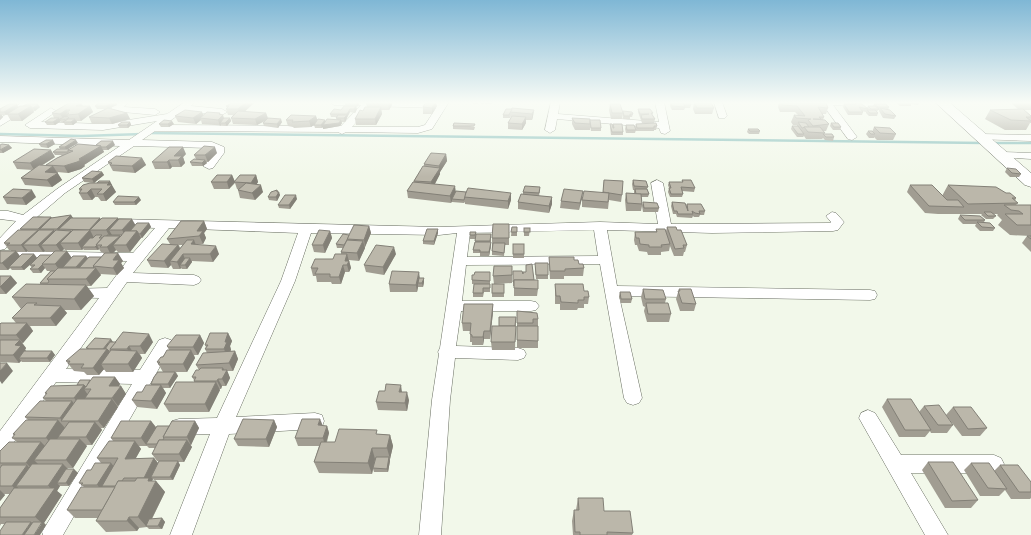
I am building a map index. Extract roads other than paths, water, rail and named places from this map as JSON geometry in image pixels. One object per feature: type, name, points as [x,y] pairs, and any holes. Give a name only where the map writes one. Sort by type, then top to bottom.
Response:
[{"type":"street","points":[[0,246],[25,220],[61,191],[153,127]]},
{"type":"street","points":[[342,131],[346,127]]},
{"type":"street","points":[[147,131],[422,130],[429,127]]},
{"type":"street","points":[[654,127],[664,127]]},
{"type":"street","points":[[844,127],[852,137]]},
{"type":"street","points":[[970,127],[1003,155],[1031,182]]},
{"type":"street","points":[[985,140],[1031,138]]},
{"type":"street","points":[[53,150],[66,141]]},
{"type":"street","points":[[3,142],[66,141],[128,144],[203,144],[220,148],[219,153],[209,166]]},
{"type":"street","points":[[1003,155],[1031,156]]},
{"type":"street","points":[[657,183],[665,228]]},
{"type":"street","points":[[0,215],[8,215],[25,220],[64,221]]},
{"type":"street","points":[[103,222],[306,229],[439,231],[461,229],[600,226],[665,228],[834,227],[838,222],[832,216]]},
{"type":"street","points":[[0,446],[123,276],[166,224]]},
{"type":"street","points":[[600,226],[611,292],[633,398]]},
{"type":"street","points":[[181,535],[223,426],[288,281],[306,229]]},
{"type":"street","points":[[430,535],[446,352],[464,238],[464,231],[461,229]]},
{"type":"street","points":[[0,255],[137,258]]},
{"type":"street","points":[[460,261],[606,260]]},
{"type":"street","points":[[123,276],[194,280]]},
{"type":"street","points":[[611,292],[870,295]]},
{"type":"street","points":[[61,293],[112,293]]},
{"type":"street","points":[[454,306],[531,306]]},
{"type":"street","points":[[52,532],[165,344]]},
{"type":"street","points":[[446,352],[518,354]]},
{"type":"street","points":[[50,375],[144,377]]},
{"type":"street","points":[[868,418],[937,535]]},
{"type":"street","points":[[161,427],[223,426],[315,421]]},
{"type":"street","points":[[115,427],[138,427]]},
{"type":"street","points":[[895,464],[994,464]]},
{"type":"waterway","points":[[148,133],[984,143]]},
{"type":"waterway","points":[[0,134],[82,136],[142,134]]},
{"type":"waterway","points":[[992,143],[1031,143]]}]
